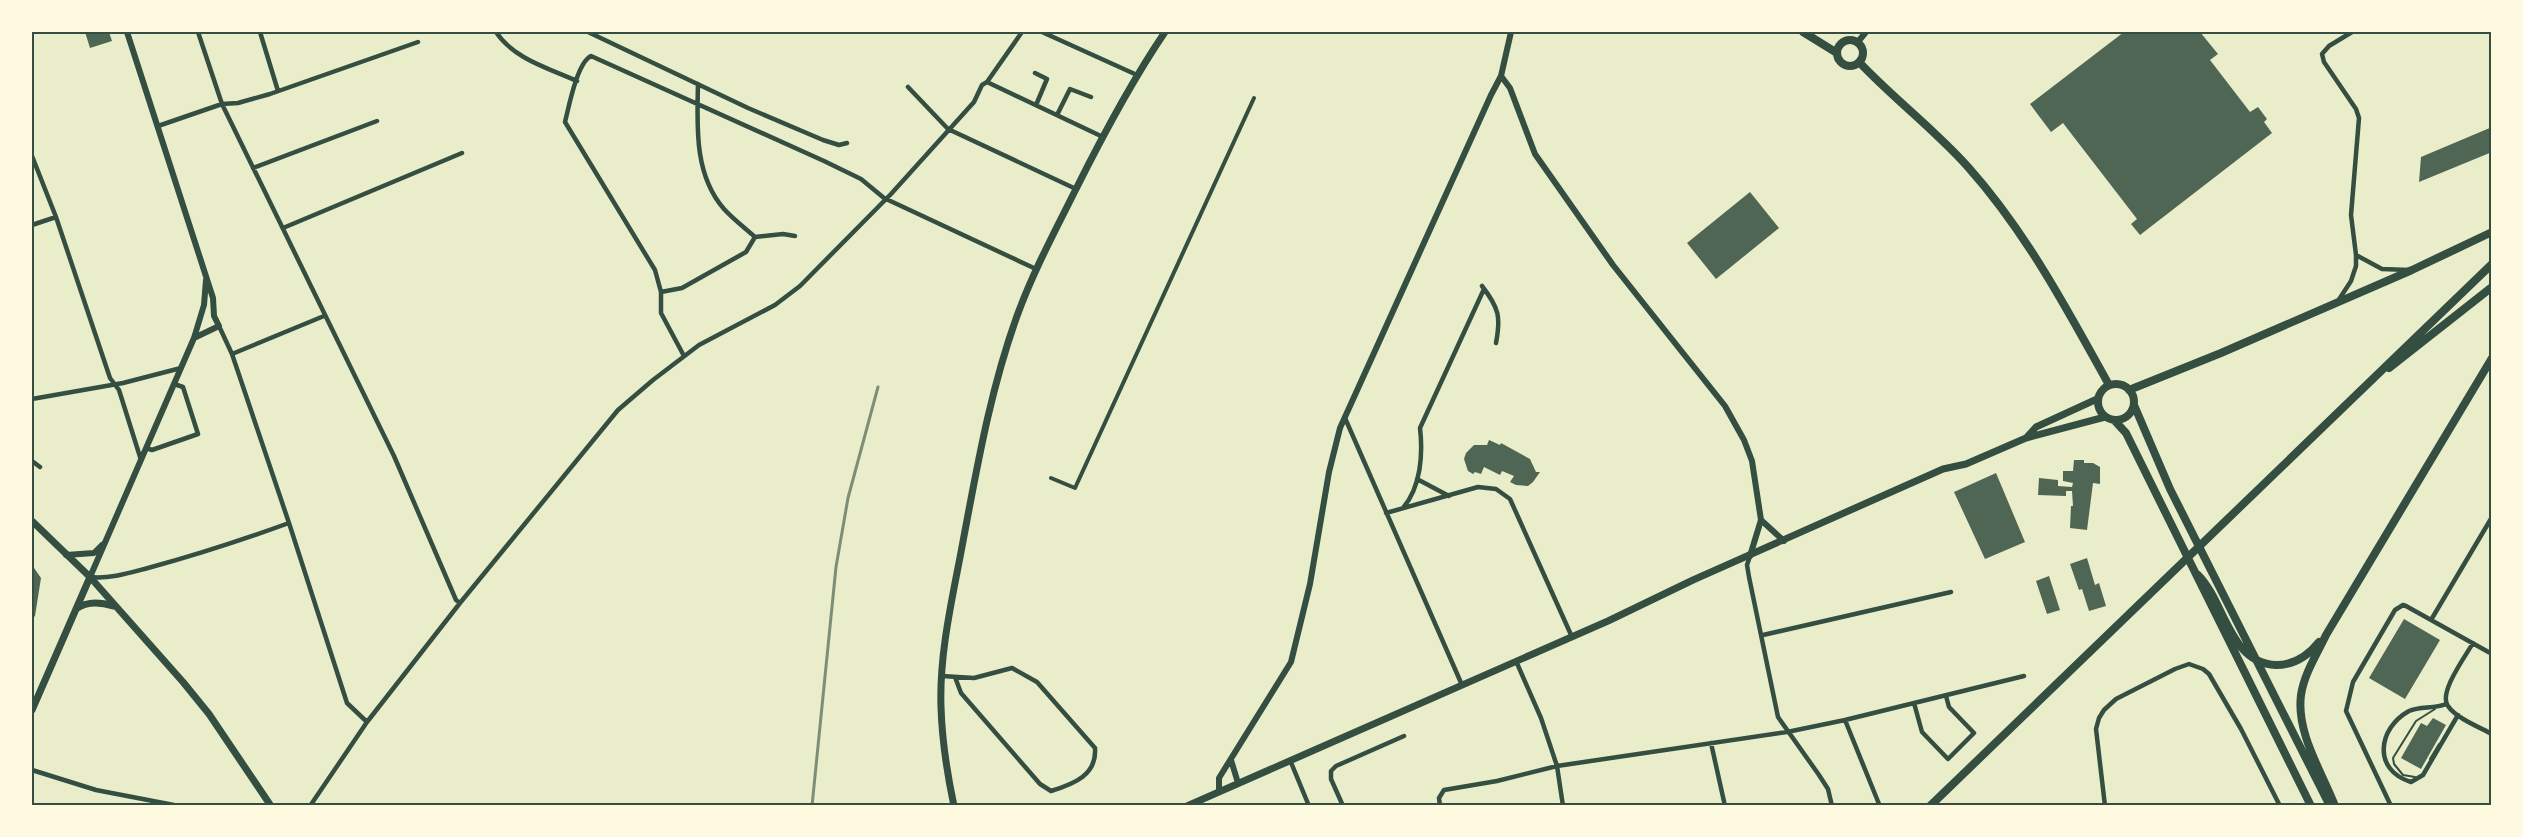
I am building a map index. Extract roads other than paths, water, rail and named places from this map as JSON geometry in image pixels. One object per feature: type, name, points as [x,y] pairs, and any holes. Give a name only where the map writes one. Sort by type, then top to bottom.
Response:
[{"type":"main road","points":[[954,806],[945,760],[941,706],[942,676],[953,593],[990,410],[1017,318],[1036,269],[1102,137],[1137,75],[1165,32]]},
{"type":"main road","points":[[1803,32],[1837,53],[1840,61],[1847,66],[1859,62]]},
{"type":"main road","points":[[1837,53],[1844,42],[1857,43],[1862,50],[1859,62]]},
{"type":"main road","points":[[1859,62],[1893,97],[1945,142],[1999,205],[2048,275],[2109,385]]},
{"type":"main road","points":[[2129,390],[2221,353],[2412,270],[2492,232]]},
{"type":"main road","points":[[1930,806],[2492,264]]},
{"type":"main road","points":[[2359,391],[2492,287]]},
{"type":"main road","points":[[2335,806],[2308,741],[2300,708],[2305,681],[2325,635],[2492,358]]},
{"type":"main road","points":[[2311,806],[2126,433],[2115,421],[2105,417],[2098,409],[2097,399],[2101,390],[2109,385],[2120,384],[2129,390],[2170,489],[2330,806]]},
{"type":"main road","points":[[2026,438],[2036,428],[2097,399]]},
{"type":"main road","points":[[2115,421],[2130,414],[2134,405]]},
{"type":"main road","points":[[1187,806],[1572,637],[1943,469],[1966,464],[2026,438],[2105,417]]},
{"type":"main road","points":[[32,521],[90,577],[209,714],[271,806]]},
{"type":"main road","points":[[2192,570],[2208,585],[2243,651],[2257,660],[2284,665],[2297,661],[2307,655],[2325,635]]},
{"type":"main road","points":[[32,710],[90,577]]},
{"type":"main road","points":[[76,609],[84,604],[93,603],[116,606]]},
{"type":"street","points":[[127,32],[207,275],[213,298],[214,316],[232,354],[347,703],[367,722]]},
{"type":"street","points":[[198,32],[222,104],[394,456],[441,568],[456,600],[460,603]]},
{"type":"street","points":[[260,32],[278,91]]},
{"type":"street","points":[[496,32],[504,43],[521,56],[577,81]]},
{"type":"street","points":[[588,32],[823,140],[839,145],[847,143]]},
{"type":"street","points":[[309,806],[367,722],[460,603],[618,410],[672,364],[699,345],[775,305],[800,286],[884,198],[891,194],[974,102],[982,85],[987,82],[1022,32]]},
{"type":"street","points":[[1042,32],[1137,75]]},
{"type":"street","points":[[1219,792],[1220,778],[1291,662],[1310,584],[1333,450],[1344,417],[1491,94],[1502,76],[1511,32]]},
{"type":"street","points":[[1857,43],[1866,32]]},
{"type":"street","points":[[2337,302],[2351,281],[2356,255],[2351,215],[2360,118],[2324,62],[2322,54],[2329,46],[2352,32]]},
{"type":"street","points":[[158,126],[222,104],[237,103],[278,91],[418,42]]},
{"type":"street","points":[[684,356],[662,313],[661,292],[655,270],[565,122],[577,81],[586,59],[591,56],[861,179],[884,198],[1036,269]]},
{"type":"street","points":[[1035,73],[1047,79],[1036,105]]},
{"type":"street","points":[[1502,76],[1510,88],[1535,154],[1613,265],[1725,406],[1752,461],[1761,520],[1747,565],[1778,717],[1820,775],[1828,789],[1832,806]]},
{"type":"street","points":[[987,82],[1102,137]]},
{"type":"street","points":[[698,84],[699,148],[703,173],[722,208],[755,237],[783,234],[795,236]]},
{"type":"street","points":[[908,87],[948,129],[1076,189]]},
{"type":"street","points":[[1057,115],[1070,89],[1091,97]]},
{"type":"street","points":[[1051,478],[1075,488],[1254,98]]},
{"type":"street","points":[[253,168],[376,121]]},
{"type":"street","points":[[284,228],[462,153]]},
{"type":"street","points":[[32,156],[56,217],[110,378],[116,384],[141,460]]},
{"type":"street","points":[[32,225],[56,217]]},
{"type":"street","points":[[661,292],[682,288],[746,252],[755,237]]},
{"type":"street","points":[[2356,255],[2382,269],[2412,270]]},
{"type":"street","points":[[207,275],[204,305],[194,338],[90,577],[105,579],[178,560],[220,548],[289,523]]},
{"type":"street","points":[[1402,509],[1407,504],[1417,479],[1422,452],[1420,428],[1483,288],[1496,306],[1500,320],[1496,343]]},
{"type":"street","points":[[232,354],[324,316]]},
{"type":"street","points":[[194,338],[219,326]]},
{"type":"street","points":[[32,399],[116,384],[181,368]]},
{"type":"street","points":[[146,448],[152,450],[198,434],[183,387],[174,384]]},
{"type":"street","points":[[1344,417],[1462,685]]},
{"type":"street","points":[[32,462],[40,467]]},
{"type":"street","points":[[1417,479],[1449,496]]},
{"type":"street","points":[[1386,513],[1478,487],[1496,489],[1510,499],[1572,637]]},
{"type":"street","points":[[2431,620],[2492,517]]},
{"type":"street","points":[[1761,520],[1784,541]]},
{"type":"street","points":[[66,555],[94,553],[104,543]]},
{"type":"street","points":[[1762,635],[1951,592]]},
{"type":"street","points":[[2391,806],[2346,711],[2353,682],[2396,610],[2403,605],[2491,653]]},
{"type":"street","points":[[2473,643],[2445,693],[2446,704],[2458,715],[2492,734]]},
{"type":"street","points":[[1515,662],[1541,718],[1557,766],[1563,806]]},
{"type":"street","points":[[2105,806],[2096,737],[2099,718],[2116,699],[2189,664],[2209,674],[2241,729],[2280,806]]},
{"type":"street","points":[[942,676],[974,678],[1012,668],[1037,682],[1095,748],[1094,764],[1084,777],[1051,791],[1040,784],[961,693],[955,677]]},
{"type":"street","points":[[1440,806],[1439,798],[1444,790],[1497,781],[1557,766],[1788,732],[2024,676]]},
{"type":"street","points":[[1914,703],[1922,732],[1948,759],[1974,733],[1949,707],[1946,696]]},
{"type":"street","points":[[2446,704],[2437,708],[2412,710],[2396,719],[2382,746],[2384,761],[2399,778],[2410,782],[2423,775],[2458,715]]},
{"type":"street","points":[[1845,720],[1880,804]]},
{"type":"street","points":[[1343,806],[1331,779],[1331,771],[1336,766],[1404,736]]},
{"type":"street","points":[[1711,743],[1725,806]]},
{"type":"street","points":[[1231,759],[1238,783]]},
{"type":"street","points":[[1290,760],[1309,806]]},
{"type":"street","points":[[2370,761],[2384,761]]},
{"type":"street","points":[[32,770],[138,802],[179,806]]},
{"type":"lane","points":[[2437,708],[2416,721],[2397,751],[2394,764],[2403,775],[2417,777],[2423,772],[2436,747],[2443,741]]},
{"type":"railway","points":[[812,806],[836,567],[848,498],[878,387]]}]
